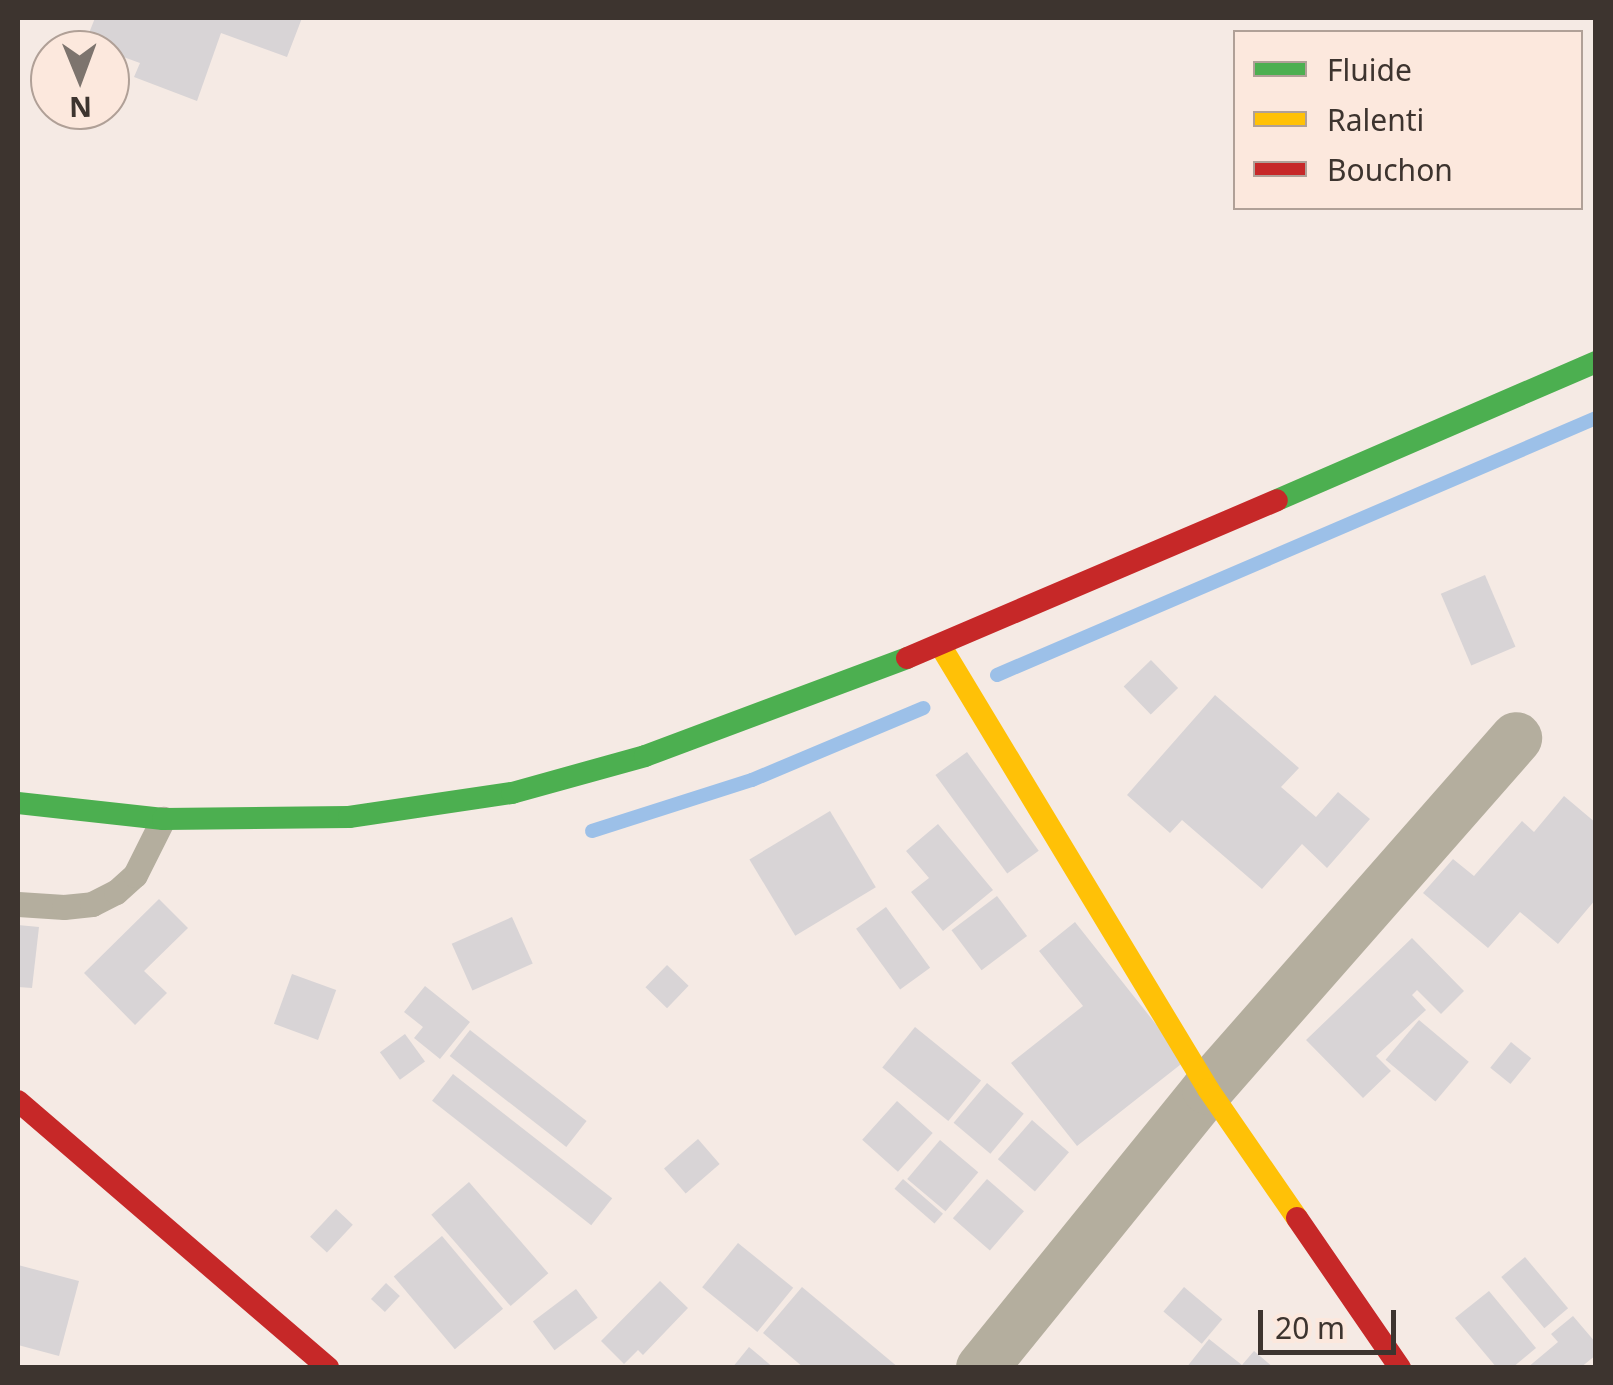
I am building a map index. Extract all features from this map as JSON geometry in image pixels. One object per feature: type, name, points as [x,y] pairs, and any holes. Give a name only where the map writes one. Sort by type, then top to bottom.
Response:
[{"type":"main road","points":[[18,803],[163,819],[349,818],[512,793],[645,756],[940,645],[1596,362]]},
{"type":"main road","points":[[940,645],[1208,1089],[1400,1368]]},
{"type":"main road","points":[[18,1101],[328,1368]]},
{"type":"street","points":[[982,1368],[1208,1089],[1516,738]]},
{"type":"lane","points":[[18,904],[92,904],[116,892],[135,876],[163,819]]},
{"type":"building","points":[[95,18],[302,18],[287,57],[221,33],[197,101],[134,77],[140,63],[130,59],[130,30],[90,30]]},
{"type":"building","points":[[1485,575],[1515,647],[1471,666],[1441,594]]},
{"type":"building","points":[[1151,660],[1178,688],[1151,714],[1124,686]]},
{"type":"building","points":[[1215,695],[1299,768],[1281,787],[1316,817],[1338,792],[1370,819],[1327,868],[1302,844],[1262,889],[1182,820],[1170,833],[1127,795]]},
{"type":"building","points":[[967,752],[1039,851],[1007,874],[935,775]]},
{"type":"building","points":[[1564,796],[1596,823],[1596,899],[1558,944],[1520,912],[1488,948],[1423,893],[1453,859],[1474,876],[1522,821],[1534,832]]},
{"type":"building","points":[[830,811],[876,887],[795,936],[749,859]]},
{"type":"building","points":[[938,824],[993,890],[943,931],[911,892],[929,878],[906,851]]},
{"type":"building","points":[[997,896],[1027,936],[982,970],[951,930]]},
{"type":"building","points":[[159,899],[188,928],[144,971],[167,993],[135,1025],[84,973]]},
{"type":"building","points":[[886,907],[930,968],[900,989],[856,929]]},
{"type":"building","points":[[512,917],[533,964],[472,990],[452,944]]},
{"type":"building","points":[[1075,922],[1185,1061],[1077,1146],[1011,1063],[1083,1006],[1039,951]]},
{"type":"building","points":[[18,925],[39,927],[32,988],[18,987]]},
{"type":"building","points":[[1412,938],[1464,991],[1441,1014],[1417,990],[1412,995],[1426,1010],[1376,1056],[1391,1071],[1363,1098],[1306,1040]]},
{"type":"building","points":[[667,965],[689,986],[667,1008],[645,987]]},
{"type":"building","points":[[292,974],[336,990],[318,1040],[274,1024]]},
{"type":"building","points":[[425,986],[470,1022],[440,1059],[414,1038],[423,1027],[404,1012]]},
{"type":"building","points":[[1419,1020],[1469,1062],[1435,1102],[1386,1060]]},
{"type":"building","points":[[915,1027],[981,1080],[948,1121],[882,1067]]},
{"type":"building","points":[[470,1030],[587,1121],[566,1147],[450,1056]]},
{"type":"building","points":[[405,1034],[425,1062],[400,1080],[380,1052]]},
{"type":"building","points":[[1511,1042],[1531,1058],[1510,1084],[1490,1068]]},
{"type":"building","points":[[453,1074],[612,1198],[591,1225],[432,1101]]},
{"type":"building","points":[[987,1083],[1024,1114],[990,1154],[954,1123]]},
{"type":"building","points":[[897,1101],[933,1133],[898,1172],[862,1140]]},
{"type":"building","points":[[1032,1120],[1069,1152],[1035,1191],[998,1159]]},
{"type":"building","points":[[698,1139],[720,1164],[686,1193],[664,1169]]},
{"type":"building","points":[[940,1140],[978,1172],[946,1211],[907,1179]]},
{"type":"building","points":[[903,1179],[943,1214],[934,1224],[894,1189]]},
{"type":"building","points":[[987,1179],[1024,1211],[990,1250],[953,1218]]},
{"type":"building","points":[[469,1182],[548,1273],[511,1306],[431,1215]]},
{"type":"building","points":[[336,1209],[353,1225],[327,1252],[310,1237]]},
{"type":"building","points":[[442,1236],[503,1309],[455,1349],[394,1276]]},
{"type":"building","points":[[738,1243],[793,1288],[757,1332],[702,1287]]},
{"type":"building","points":[[1525,1257],[1568,1308],[1544,1328],[1501,1277]]},
{"type":"building","points":[[18,1265],[79,1281],[59,1356],[18,1345]]},
{"type":"building","points":[[660,1281],[688,1308],[643,1355],[638,1350],[624,1364],[601,1341]]},
{"type":"building","points":[[386,1283],[400,1296],[385,1312],[371,1299]]},
{"type":"building","points":[[802,1287],[899,1368],[804,1368],[763,1333]]},
{"type":"building","points":[[1184,1287],[1222,1319],[1202,1344],[1163,1312]]},
{"type":"building","points":[[576,1289],[598,1318],[555,1350],[533,1321]]},
{"type":"building","points":[[1489,1291],[1536,1348],[1512,1368],[1497,1368],[1455,1318]]},
{"type":"building","points":[[1573,1316],[1596,1343],[1596,1355],[1580,1368],[1527,1368],[1558,1342],[1551,1334]]},
{"type":"building","points":[[1209,1339],[1242,1365],[1254,1351],[1274,1368],[1186,1368]]},
{"type":"building","points":[[749,1347],[774,1368],[732,1368]]},
{"type":"waterway","points":[[997,675],[1596,418]]},
{"type":"waterway","points":[[592,831],[752,780],[923,708]]},
{"type":"traffic: fast","points":[[1277,500],[1596,362]]},
{"type":"traffic: fast","points":[[18,803],[163,819],[349,817],[512,793],[645,756],[907,658]]},
{"type":"traffic: slow","points":[[940,645],[1208,1089],[1297,1218]]},
{"type":"traffic: jam","points":[[907,658],[1277,500]]},
{"type":"traffic: jam","points":[[18,1101],[328,1368]]},
{"type":"traffic: jam","points":[[1297,1218],[1400,1368]]}]
